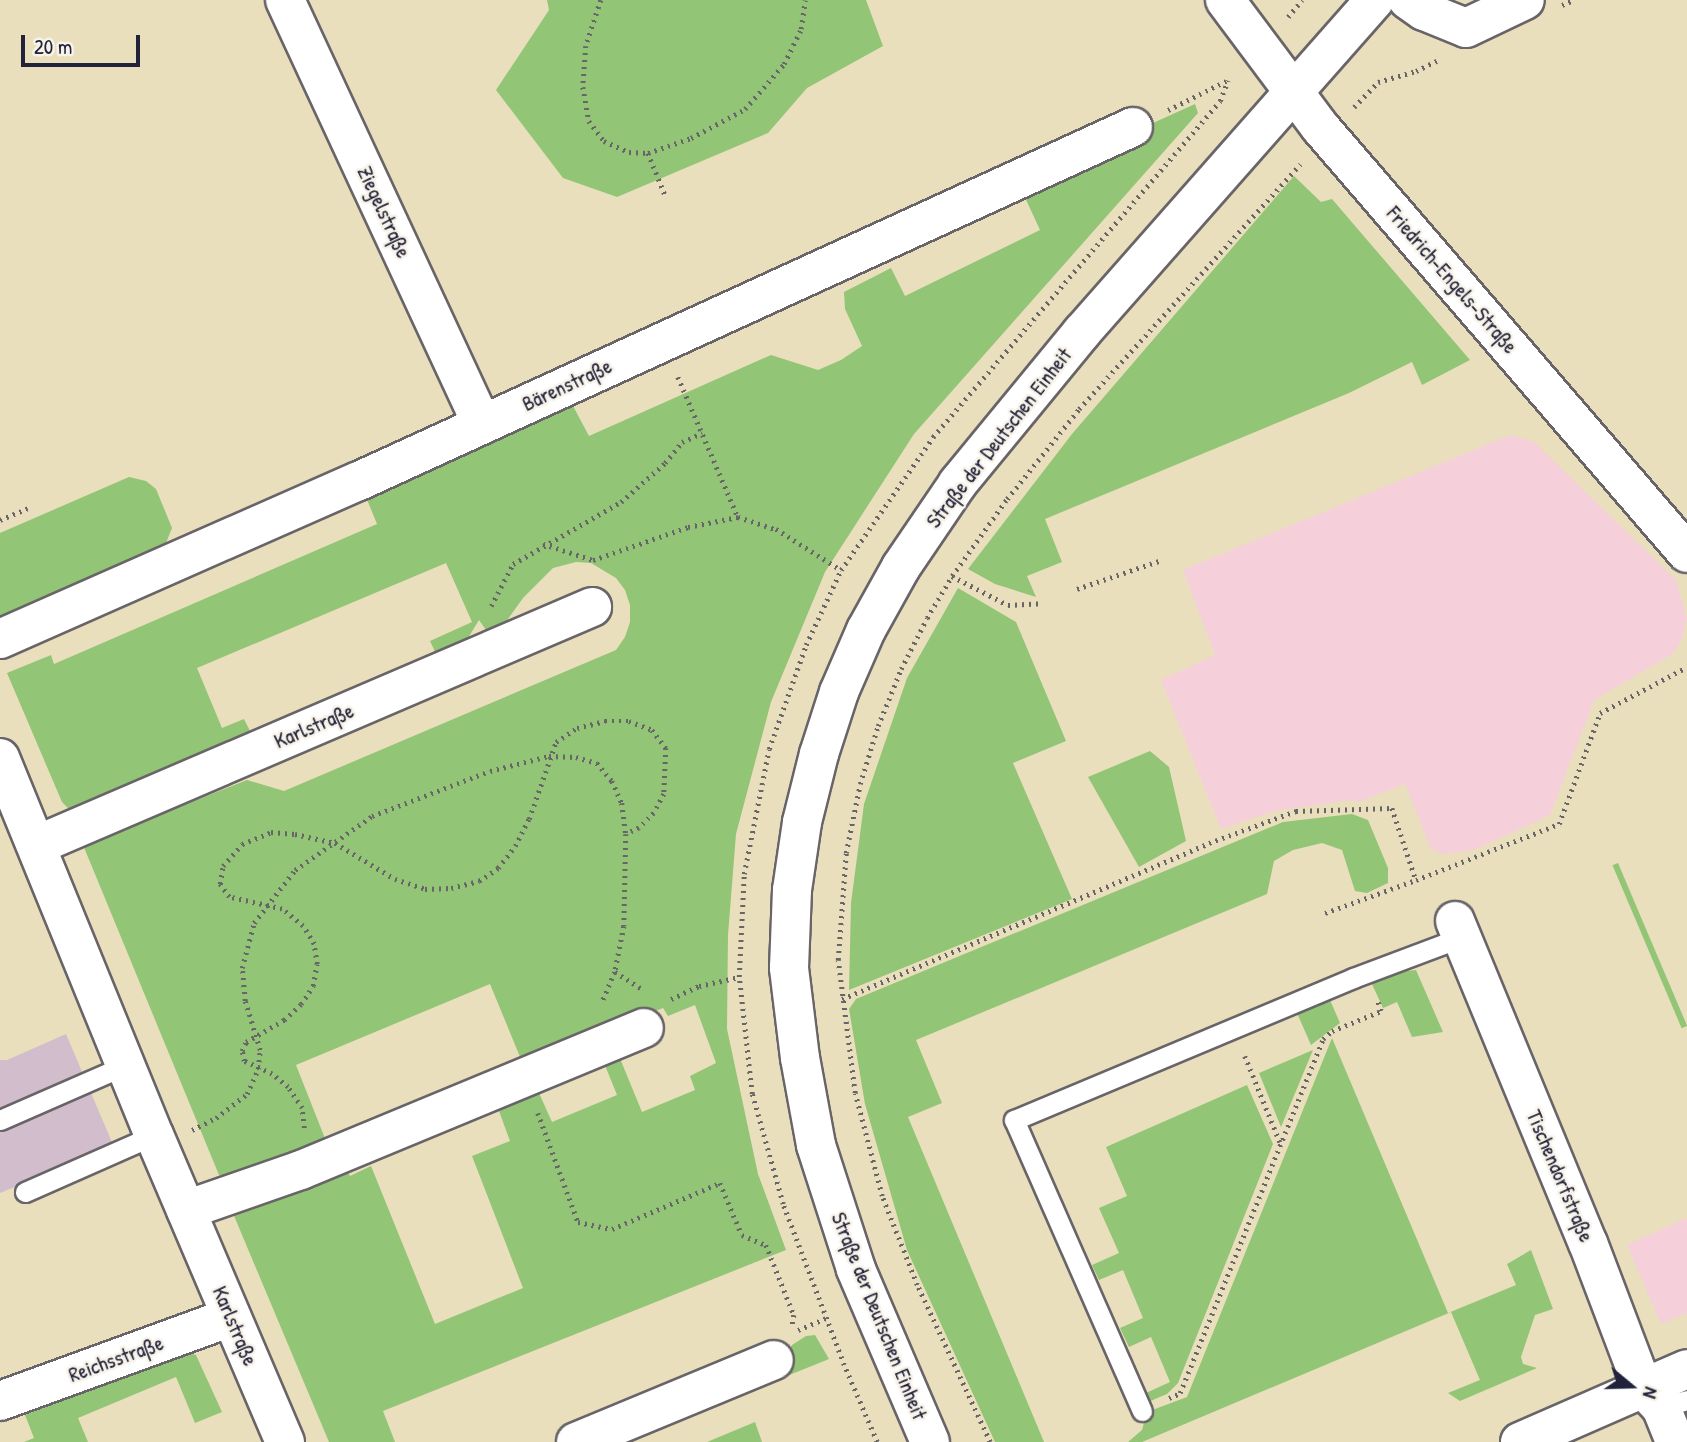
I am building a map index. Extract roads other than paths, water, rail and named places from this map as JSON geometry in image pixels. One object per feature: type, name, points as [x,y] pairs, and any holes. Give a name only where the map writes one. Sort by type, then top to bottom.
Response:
[{"type":"street","name":"Ziegelstraße","points":[[285,0],[482,424]]},
{"type":"street","name":"Friedrich-Engels-Straße","points":[[1225,0],[1293,96],[1687,553]]},
{"type":"street","name":"Straße der Deutschen Einheit","points":[[930,1442],[856,1269],[816,1145],[800,1058],[789,968],[792,890],[802,822],[819,754],[839,692],[866,629],[901,567],[958,484],[1082,331],[1293,96],[1375,0]]},
{"type":"street","points":[[1408,0],[1424,11],[1466,28],[1525,0]]},
{"type":"street","name":"Bärenstraße","points":[[0,639],[482,424],[1133,127]]},
{"type":"street","name":"Karlstraße","points":[[37,845],[592,607]]},
{"type":"street","name":"Karlstraße","points":[[0,758],[126,1065],[171,1134],[186,1210],[285,1442]]},
{"type":"street","name":"Tischendorfstraße","points":[[1458,929],[1588,1243],[1664,1398],[1675,1442]]},
{"type":"street","points":[[186,1210],[301,1170],[644,1028]]},
{"type":"street","name":"Reichsstraße","points":[[0,1401],[231,1317]]},
{"type":"street","points":[[576,1442],[774,1360]]},
{"type":"street","points":[[1520,1442],[1664,1398],[1687,1369]]},
{"type":"lane","points":[[1142,1411],[1014,1120],[1364,974],[1458,929]]},
{"type":"lane","points":[[0,1120],[126,1065]]},
{"type":"lane","points":[[25,1192],[171,1134]]}]
